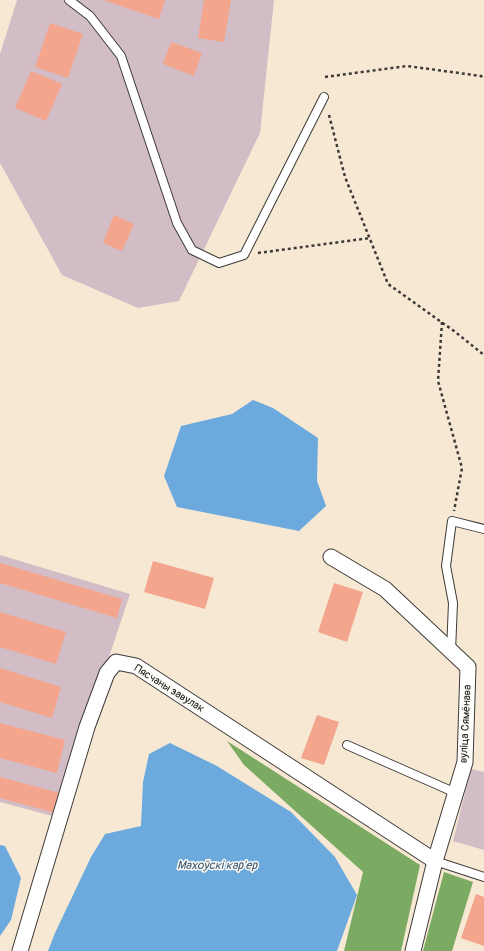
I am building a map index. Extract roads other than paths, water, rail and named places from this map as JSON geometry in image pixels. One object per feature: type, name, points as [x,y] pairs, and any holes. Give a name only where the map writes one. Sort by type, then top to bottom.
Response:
[{"type":"street","name":"вуліца Сямёнава","points":[[331,557],[385,589],[468,667],[465,762],[435,861],[413,951]]},
{"type":"street","name":"Пясчаны завулак","points":[[20,951],[87,727],[107,673],[116,662],[136,666],[435,861]]},
{"type":"lane","points":[[69,0],[90,16],[121,56],[177,223],[192,250],[219,263],[244,255],[324,97]]},
{"type":"lane","points":[[451,651],[453,603],[446,566],[452,521],[484,529]]},
{"type":"lane","points":[[347,745],[456,793]]},
{"type":"lane","points":[[435,861],[484,877]]},
{"type":"water","points":[[253,400],[273,408],[318,438],[317,481],[326,506],[299,531],[177,507],[164,476],[181,426],[232,414]]},
{"type":"water","name":"Махоўскі кар'ер","points":[[170,743],[217,766],[291,812],[335,857],[357,895],[337,951],[48,951],[91,857],[105,834],[141,826],[143,782],[149,754]]},
{"type":"water","points":[[0,845],[5,846],[21,878],[11,920],[0,936]]}]
